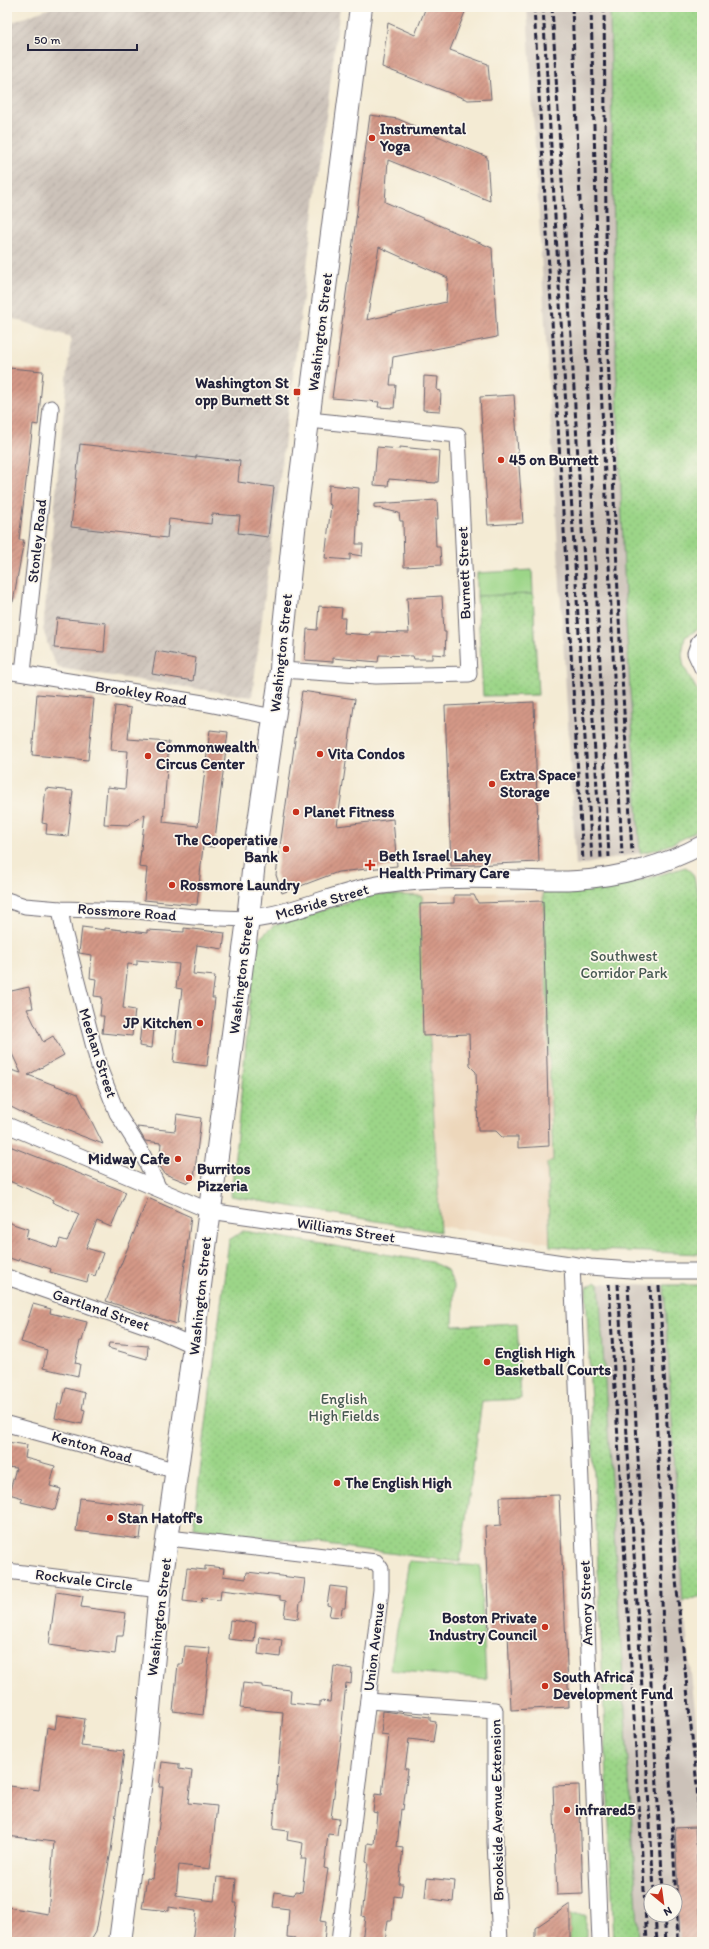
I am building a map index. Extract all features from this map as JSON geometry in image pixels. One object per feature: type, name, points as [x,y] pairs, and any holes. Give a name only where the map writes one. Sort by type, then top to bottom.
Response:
[{"type":"main road","name":"Washington Street","points":[[120,1942],[146,1742],[160,1590],[169,1538],[194,1346],[196,1316],[248,919],[256,843],[281,670],[294,530],[361,7]]},
{"type":"street","name":"Stonley Road","points":[[23,673],[51,408]]},
{"type":"street","name":"Burnett Street","points":[[281,670],[376,676],[469,674],[458,435],[309,420]]},
{"type":"street","points":[[702,639],[699,642],[695,653],[702,668]]},
{"type":"street","name":"Brookley Road","points":[[7,671],[203,703],[274,717]]},
{"type":"street","name":"McBride Street","points":[[248,919],[268,918],[345,894],[380,886],[416,881],[492,879],[570,881],[605,877],[652,866],[701,850]]},
{"type":"street","name":"Rossmore Road","points":[[7,900],[25,906],[60,909],[136,911],[194,917],[248,919]]},
{"type":"street","name":"Meehan Street","points":[[60,909],[64,931],[99,1067],[118,1113],[140,1151],[158,1189]]},
{"type":"street","name":"Williams Street","points":[[7,1124],[210,1211],[572,1264],[645,1271],[702,1271]]},
{"type":"street","name":"Amory Street","points":[[572,1264],[600,1942]]},
{"type":"street","name":"Gartland Street","points":[[7,1277],[158,1330],[194,1346]]},
{"type":"street","name":"Kenton Road","points":[[7,1424],[177,1471]]},
{"type":"street","name":"Union Avenue","points":[[169,1538],[376,1562],[382,1569],[381,1590],[339,1942]]},
{"type":"street","name":"Rockvale Circle","points":[[7,1571],[160,1590]]},
{"type":"street","name":"Brookside Avenue Extension","points":[[368,1701],[495,1710],[495,1835],[500,1942]]},
{"type":"shaded area","points":[[53,7],[340,7],[252,697],[58,668],[51,655],[43,629],[71,337],[7,317],[7,24]]},
{"type":"shaded area","points":[[527,7],[610,7],[616,359],[626,623],[640,853],[576,866]]},
{"type":"shaded area","points":[[543,892],[553,1160],[547,1163],[550,1243],[231,1194],[256,942],[273,926],[373,894]]},
{"type":"shaded area","points":[[599,1283],[664,1285],[683,1601],[702,1775],[702,1942],[639,1942]]},
{"type":"green space","points":[[610,7],[702,7],[702,627],[685,637],[682,655],[684,667],[702,699],[702,828],[664,847],[640,853],[626,623],[616,359]]},
{"type":"green space","points":[[532,570],[533,594],[477,596],[477,573]]},
{"type":"green space","points":[[533,594],[538,695],[483,696],[477,596]]},
{"type":"green space","name":"Southwest Corridor Park","points":[[686,867],[693,874],[702,907],[702,1254],[595,1250],[550,1246],[547,1163],[553,1160],[543,892],[600,889],[632,883]]},
{"type":"green space","points":[[373,894],[422,896],[440,1232],[231,1196],[256,942],[273,926]]},
{"type":"green space","name":"English High Fields","points":[[243,1231],[432,1262],[447,1270],[454,1285],[453,1326],[517,1323],[521,1399],[482,1401],[460,1562],[193,1528],[229,1240]]},
{"type":"green space","points":[[596,1282],[599,1283],[639,1942],[614,1942],[586,1288]]},
{"type":"green space","points":[[664,1285],[702,1285],[702,1596],[683,1601]]},
{"type":"green space","points":[[409,1561],[480,1566],[486,1679],[390,1670]]},
{"type":"green space","points":[[570,1915],[586,1915],[586,1942],[570,1942]]},
{"type":"building","points":[[426,7],[467,7],[450,50],[488,64],[491,99],[468,100],[382,67],[388,23],[415,35]]},
{"type":"building","points":[[370,115],[398,119],[487,157],[490,201],[388,160],[385,202],[492,248],[497,337],[393,357],[390,385],[396,385],[394,408],[378,407],[379,402],[332,398]],"holes":[[[379,247],[448,278],[446,302],[367,320]]]},
{"type":"building","points":[[8,368],[43,371],[38,425],[33,424],[19,540],[24,540],[13,602],[7,602]]},
{"type":"building","points":[[424,376],[438,377],[437,390],[441,391],[440,411],[423,410]]},
{"type":"building","name":"45 on Burnett","points":[[514,395],[523,523],[488,525],[480,397]]},
{"type":"building","points":[[80,444],[196,458],[196,456],[240,461],[238,482],[274,487],[268,537],[238,533],[240,516],[212,514],[211,524],[169,519],[167,538],[71,527]]},
{"type":"building","points":[[377,447],[400,449],[400,447],[440,451],[438,482],[389,479],[388,486],[374,485]]},
{"type":"building","points":[[329,485],[359,488],[356,544],[363,544],[362,556],[350,554],[350,560],[325,558],[331,505],[328,504]]},
{"type":"building","points":[[437,500],[438,519],[435,519],[436,547],[440,547],[441,565],[404,567],[403,521],[400,521],[399,513],[374,507],[374,504]]},
{"type":"building","points":[[442,596],[444,632],[446,632],[445,655],[432,654],[432,659],[414,659],[413,656],[379,655],[378,662],[333,658],[333,662],[305,660],[307,629],[317,630],[319,606],[342,608],[341,618],[345,618],[344,633],[370,635],[371,632],[409,633],[407,598]]},
{"type":"building","points":[[57,618],[106,623],[104,652],[54,648]]},
{"type":"building","points":[[156,651],[196,658],[193,681],[152,674]]},
{"type":"building","name":"Vita Condos","points":[[302,691],[355,699],[337,826],[393,819],[397,866],[338,872],[282,893],[276,875]]},
{"type":"building","points":[[37,694],[94,699],[88,760],[32,755]]},
{"type":"building","name":"Extra Space Storage","points":[[534,702],[539,862],[451,866],[445,706]]},
{"type":"building","points":[[115,706],[131,708],[128,739],[169,742],[163,822],[198,826],[210,730],[228,732],[214,847],[203,846],[197,905],[144,900],[147,868],[139,867],[145,814],[128,825],[104,824],[107,787],[125,789],[128,751],[111,750]]},
{"type":"building","points":[[46,788],[73,791],[68,836],[46,834],[47,824],[42,823]]},
{"type":"building","points":[[454,895],[474,895],[478,903],[543,901],[549,1146],[518,1148],[518,1137],[502,1137],[496,1131],[478,1131],[476,1072],[470,1066],[469,1034],[423,1036],[420,904],[454,903]]},
{"type":"building","points":[[82,927],[147,933],[147,930],[184,932],[184,928],[225,933],[223,949],[197,945],[193,974],[215,976],[212,998],[215,998],[207,1066],[173,1062],[182,989],[176,988],[179,964],[137,960],[137,965],[128,964],[123,1008],[135,1010],[132,1036],[102,1033],[104,1016],[100,1016],[102,997],[94,996],[96,979],[90,978],[92,955],[79,953]]},
{"type":"building","points":[[29,987],[33,1008],[27,1009],[43,1042],[53,1036],[64,1055],[28,1075],[78,1094],[103,1144],[29,1116],[7,1105],[7,1069],[21,1073],[7,1043],[7,992]]},
{"type":"building","points":[[141,1027],[154,1029],[152,1048],[139,1046]]},
{"type":"building","name":"Midway Cafe","points":[[177,1114],[201,1118],[194,1179],[188,1183],[165,1174],[159,1165],[161,1143],[145,1141],[137,1127],[175,1131]]},
{"type":"building","points":[[7,1145],[126,1192],[111,1227],[97,1221],[86,1248],[103,1253],[95,1276],[89,1274],[87,1282],[50,1272],[51,1269],[19,1259],[18,1261],[7,1257],[7,1222],[28,1229],[26,1238],[57,1248],[60,1239],[67,1241],[79,1214],[52,1202],[53,1200],[7,1180]]},
{"type":"building","points":[[148,1198],[191,1217],[177,1324],[106,1301]]},
{"type":"building","points":[[33,1304],[51,1309],[50,1313],[87,1322],[82,1341],[80,1341],[75,1363],[80,1364],[78,1376],[43,1368],[47,1350],[21,1342]]},
{"type":"building","points":[[109,1343],[148,1346],[147,1359],[108,1348]]},
{"type":"building","points":[[66,1388],[85,1393],[82,1409],[85,1410],[82,1424],[55,1418],[58,1404],[62,1404]]},
{"type":"building","points":[[7,1442],[27,1445],[25,1458],[55,1466],[50,1486],[61,1489],[55,1510],[21,1502],[23,1498],[9,1494],[16,1468],[7,1467]]},
{"type":"building","points":[[559,1495],[569,1707],[511,1710],[508,1632],[489,1632],[485,1526],[501,1525],[500,1497]]},
{"type":"building","name":"Stan Hatoff's","points":[[80,1498],[144,1506],[140,1539],[76,1531]]},
{"type":"building","points":[[205,1566],[224,1568],[223,1576],[246,1579],[247,1572],[305,1579],[298,1619],[284,1617],[286,1601],[280,1600],[280,1597],[221,1590],[220,1600],[202,1598],[201,1603],[183,1601],[187,1568],[205,1570]]},
{"type":"building","points":[[330,1586],[347,1588],[345,1608],[342,1608],[341,1617],[329,1616],[331,1606],[327,1605]]},
{"type":"building","points":[[56,1592],[83,1596],[81,1607],[126,1613],[123,1636],[117,1636],[115,1654],[49,1645]]},
{"type":"building","points":[[230,1620],[256,1623],[254,1642],[228,1639]]},
{"type":"building","points":[[260,1637],[282,1640],[280,1657],[258,1654]]},
{"type":"building","points":[[185,1646],[210,1648],[203,1715],[173,1711],[178,1664],[183,1664]]},
{"type":"building","points":[[334,1666],[352,1669],[351,1684],[346,1683],[342,1734],[331,1818],[339,1819],[337,1835],[328,1834],[324,1868],[328,1869],[320,1921],[326,1922],[324,1942],[294,1942],[295,1938],[287,1937],[289,1909],[273,1907],[275,1892],[294,1895],[295,1891],[302,1892],[306,1859],[301,1859],[303,1843],[287,1840],[288,1831],[273,1829],[283,1712],[240,1708],[243,1683],[262,1685],[262,1687],[291,1690],[290,1703],[320,1706],[320,1701],[330,1702]]},
{"type":"building","points":[[383,1711],[430,1717],[430,1721],[436,1722],[433,1742],[409,1739],[405,1769],[408,1769],[403,1810],[401,1809],[397,1847],[403,1848],[399,1884],[403,1884],[401,1897],[394,1896],[392,1920],[388,1920],[385,1942],[362,1942],[365,1917],[362,1916],[368,1863],[366,1862],[368,1843],[374,1844],[377,1813],[373,1812],[375,1794],[382,1795],[389,1735],[381,1734]]},
{"type":"building","points":[[57,1715],[85,1719],[81,1746],[124,1751],[111,1851],[96,1932],[90,1942],[7,1942],[7,1907],[48,1914],[54,1842],[7,1836],[7,1806],[10,1786],[39,1790],[47,1727],[55,1729]]},
{"type":"building","points":[[162,1762],[179,1764],[179,1769],[192,1771],[188,1803],[217,1806],[210,1869],[179,1865],[176,1896],[214,1901],[217,1877],[236,1879],[234,1903],[237,1903],[233,1942],[192,1942],[196,1911],[169,1907],[169,1911],[142,1908],[147,1878],[153,1879],[163,1787],[159,1787]]},
{"type":"building","points":[[579,1785],[583,1894],[557,1895],[553,1786]]},
{"type":"building","points":[[695,1827],[702,1942],[680,1942],[679,1923],[683,1923],[683,1883],[677,1883],[675,1828]]},
{"type":"building","points":[[427,1878],[455,1881],[453,1902],[425,1898]]},
{"type":"building","points":[[570,1904],[570,1942],[545,1942],[545,1938],[535,1939],[535,1928]]},
{"type":"railway","points":[[534,7],[583,861]]},
{"type":"railway","points":[[543,7],[592,860]]},
{"type":"railway","points":[[552,7],[601,858]]},
{"type":"railway","points":[[572,7],[609,857]]},
{"type":"railway","points":[[591,7],[600,363],[622,855]]},
{"type":"railway","points":[[604,7],[607,332],[620,641],[632,853]]},
{"type":"railway","points":[[609,1284],[647,1942]]},
{"type":"railway","points":[[618,1284],[654,1883]]},
{"type":"railway","points":[[628,1285],[663,1883]]},
{"type":"railway","points":[[650,1286],[658,1454],[663,1635],[678,1942]]},
{"type":"railway","points":[[659,1286],[676,1580],[697,1786],[702,1871]]},
{"type":"railway","points":[[656,1923],[657,1942]]},
{"type":"railway","points":[[665,1923],[666,1942]]},
{"type":"place","name":"Instrumental Yoga","points":[[372,138]]},
{"type":"place","name":"Washington St opp Burnett St","points":[[297,392]]},
{"type":"place","name":"45 on Burnett","points":[[501,460]]},
{"type":"place","name":"Vita Condos","points":[[320,754]]},
{"type":"place","name":"Commonwealth Circus Center","points":[[148,756]]},
{"type":"place","name":"Extra Space Storage","points":[[492,784]]},
{"type":"place","name":"Planet Fitness","points":[[296,812]]},
{"type":"place","name":"The Cooperative Bank","points":[[286,849]]},
{"type":"place","name":"Beth Israel Lahey Health Primary Care","points":[[370,865]]},
{"type":"place","name":"Rossmore Laundry","points":[[172,885]]},
{"type":"place","name":"JP Kitchen","points":[[200,1023]]},
{"type":"place","name":"Midway Cafe","points":[[178,1159]]},
{"type":"place","name":"Burritos Pizzeria","points":[[189,1178]]},
{"type":"place","name":"English High Basketball Courts","points":[[487,1362]]},
{"type":"place","name":"The English High","points":[[337,1483]]},
{"type":"place","name":"Stan Hatoff's","points":[[110,1518]]},
{"type":"place","name":"Boston Private Industry Council","points":[[545,1627]]},
{"type":"place","name":"South Africa Development Fund","points":[[545,1686]]},
{"type":"place","name":"infrared5","points":[[567,1810]]}]
